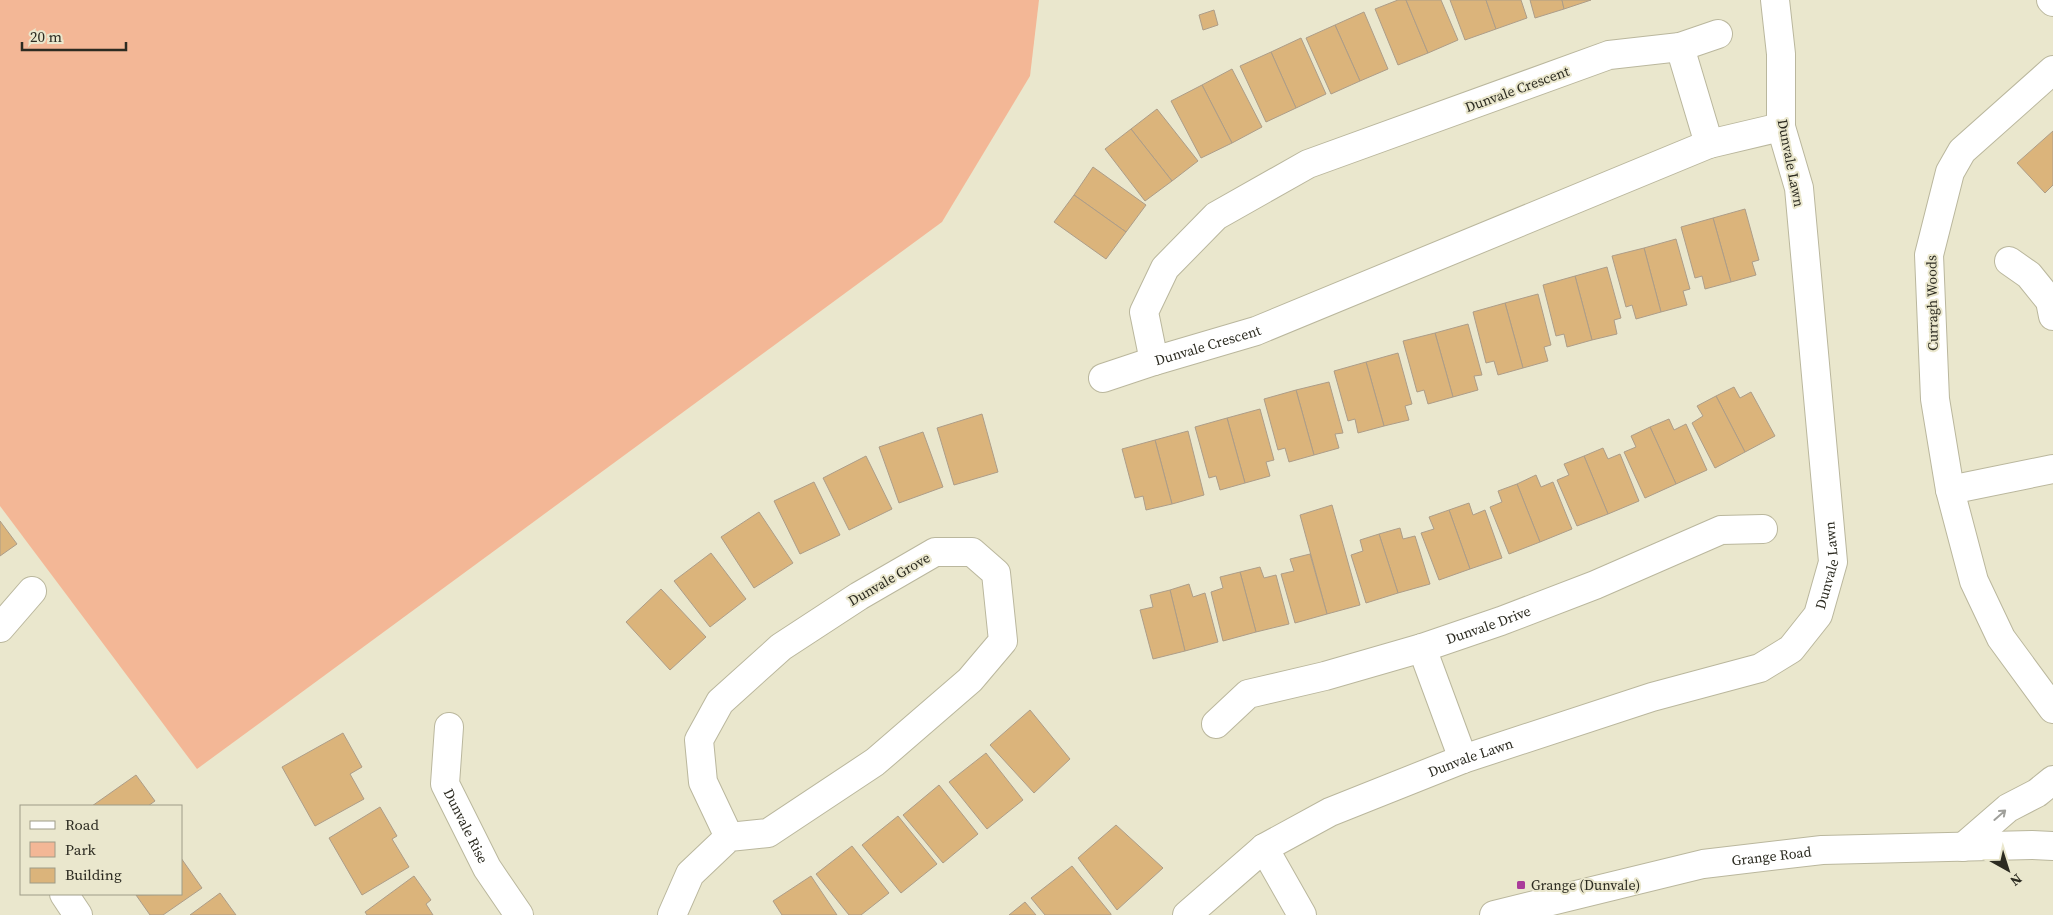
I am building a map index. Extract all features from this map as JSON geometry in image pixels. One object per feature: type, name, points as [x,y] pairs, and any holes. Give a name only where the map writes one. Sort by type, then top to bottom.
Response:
[{"type":"street","name":"Dunvale Lawn","points":[[1187,915],[1264,848],[1330,812],[1463,759],[1652,697],[1760,668],[1791,649],[1818,615],[1833,562],[1799,188],[1781,127],[1780,54],[1775,0]]},
{"type":"street","name":"Dunvale Crescent","points":[[1718,34],[1680,46],[1609,55],[1317,161],[1216,216],[1165,268],[1144,312],[1154,361],[1256,331],[1709,144],[1781,127]]},
{"type":"street","points":[[1680,46],[1709,144]]},
{"type":"street","name":"Curragh Woods","points":[[2053,70],[1962,151],[1950,172],[1930,255],[1935,399],[1950,490],[1974,581],[2001,638],[2053,710]]},
{"type":"street","points":[[2009,261],[2028,275],[2050,301],[2053,316]]},
{"type":"street","points":[[1103,378],[1154,361]]},
{"type":"street","points":[[1950,490],[2053,469]]},
{"type":"street","name":"Dunvale Drive","points":[[1216,724],[1248,694],[1325,676],[1422,648],[1501,621],[1586,588],[1722,530],[1763,529]]},
{"type":"street","name":"Dunvale Grove","points":[[935,552],[972,552],[996,573],[1003,641],[970,680],[875,762],[768,833],[729,837],[703,782],[699,740],[720,702],[781,647],[859,596],[935,552]]},
{"type":"street","points":[[0,628],[32,591]]},
{"type":"street","points":[[1422,648],[1463,759]]},
{"type":"street","name":"Dunvale Rise","points":[[449,727],[445,784],[487,868],[519,915]]},
{"type":"street","points":[[1963,847],[2008,808],[2037,793],[2053,780]]},
{"type":"street","points":[[672,915],[690,874],[729,837]]},
{"type":"street","name":"Grange Road","points":[[1494,915],[1703,864],[1822,850],[2053,846]]},
{"type":"street","points":[[1264,848],[1302,915]]},
{"type":"street","points":[[65,895],[78,915]]},
{"type":"green space","points":[[0,0],[1039,0],[1030,76],[942,222],[197,769],[0,506]]},
{"type":"building","points":[[1398,0],[1406,0],[1428,53],[1398,65],[1375,9]]},
{"type":"building","points":[[1406,0],[1441,0],[1458,40],[1428,53]]},
{"type":"building","points":[[1450,0],[1486,0],[1496,29],[1465,40]]},
{"type":"building","points":[[1486,0],[1521,0],[1527,18],[1496,29]]},
{"type":"building","points":[[1530,0],[1562,0],[1564,9],[1535,18]]},
{"type":"building","points":[[1562,0],[1591,0],[1564,9]]},
{"type":"building","points":[[1214,10],[1218,25],[1203,30],[1199,15]]},
{"type":"building","points":[[1364,12],[1388,69],[1360,81],[1335,25]]},
{"type":"building","points":[[1335,25],[1360,81],[1331,94],[1306,38]]},
{"type":"building","points":[[1301,38],[1326,94],[1296,108],[1271,52]]},
{"type":"building","points":[[1271,52],[1296,108],[1266,122],[1240,66]]},
{"type":"building","points":[[1232,69],[1262,127],[1232,143],[1202,85]]},
{"type":"building","points":[[1202,85],[1232,143],[1201,158],[1171,101]]},
{"type":"building","points":[[1157,109],[1198,161],[1172,181],[1131,129]]},
{"type":"building","points":[[1131,129],[1172,181],[1145,201],[1105,149]]},
{"type":"building","points":[[2053,131],[2053,185],[2045,193],[2017,163]]},
{"type":"building","points":[[1093,167],[1146,205],[1126,232],[1074,195]]},
{"type":"building","points":[[1074,195],[1126,232],[1106,259],[1054,222]]},
{"type":"building","points":[[1745,209],[1759,260],[1752,262],[1756,275],[1731,282],[1713,218]]},
{"type":"building","points":[[1713,218],[1731,282],[1705,289],[1702,276],[1695,278],[1681,227]]},
{"type":"building","points":[[1676,239],[1690,289],[1683,291],[1687,305],[1661,312],[1644,248]]},
{"type":"building","points":[[1644,248],[1661,312],[1636,319],[1632,305],[1626,307],[1612,256]]},
{"type":"building","points":[[1607,267],[1621,318],[1614,320],[1617,334],[1592,340],[1575,276]]},
{"type":"building","points":[[1575,276],[1592,340],[1567,347],[1564,334],[1556,336],[1543,285]]},
{"type":"building","points":[[1538,294],[1551,345],[1544,347],[1548,361],[1523,368],[1505,303]]},
{"type":"building","points":[[1505,303],[1523,368],[1498,375],[1494,361],[1486,363],[1473,312]]},
{"type":"building","points":[[1468,324],[1482,375],[1474,376],[1478,390],[1453,397],[1435,333]]},
{"type":"building","points":[[1435,333],[1453,397],[1428,404],[1424,390],[1417,392],[1403,341]]},
{"type":"building","points":[[1398,353],[1412,404],[1405,406],[1409,420],[1384,426],[1366,362]]},
{"type":"building","points":[[1366,362],[1384,426],[1358,433],[1355,419],[1348,421],[1334,371]]},
{"type":"building","points":[[1329,382],[1343,433],[1335,434],[1339,448],[1314,455],[1296,390]]},
{"type":"building","points":[[1734,387],[1740,398],[1751,392],[1775,436],[1745,452],[1716,396]]},
{"type":"building","points":[[1296,390],[1314,455],[1289,462],[1285,448],[1278,450],[1264,399]]},
{"type":"building","points":[[1716,396],[1745,452],[1715,468],[1692,423],[1703,416],[1697,406]]},
{"type":"building","points":[[1260,409],[1274,460],[1266,462],[1270,476],[1245,483],[1227,418]]},
{"type":"building","points":[[982,414],[998,472],[954,485],[937,428]]},
{"type":"building","points":[[1227,418],[1245,483],[1220,490],[1216,476],[1209,478],[1195,427]]},
{"type":"building","points":[[1669,419],[1674,430],[1686,424],[1707,470],[1676,484],[1650,427]]},
{"type":"building","points":[[1650,427],[1676,484],[1645,498],[1624,452],[1636,447],[1631,436]]},
{"type":"building","points":[[1188,431],[1204,495],[1172,504],[1155,440]]},
{"type":"building","points":[[923,432],[943,487],[899,503],[879,447]]},
{"type":"building","points":[[1155,440],[1172,504],[1146,510],[1143,496],[1135,498],[1122,449]]},
{"type":"building","points":[[1603,448],[1608,459],[1620,454],[1639,501],[1608,514],[1584,456]]},
{"type":"building","points":[[866,456],[892,509],[849,530],[823,478]]},
{"type":"building","points":[[1584,456],[1608,514],[1577,526],[1557,480],[1569,475],[1564,464]]},
{"type":"building","points":[[1536,475],[1541,487],[1553,482],[1572,529],[1540,542],[1517,484]]},
{"type":"building","points":[[814,482],[840,535],[800,554],[774,501]]},
{"type":"building","points":[[1517,484],[1540,542],[1509,554],[1490,507],[1502,502],[1498,491]]},
{"type":"building","points":[[1469,503],[1473,515],[1485,510],[1502,558],[1470,569],[1449,510]]},
{"type":"building","points":[[1332,505],[1360,605],[1327,614],[1300,515]]},
{"type":"building","points":[[1449,510],[1470,569],[1439,580],[1421,533],[1434,529],[1429,517]]},
{"type":"building","points":[[759,512],[793,563],[754,588],[721,537]]},
{"type":"building","points":[[0,521],[17,544],[0,556]]},
{"type":"building","points":[[1400,528],[1403,539],[1415,536],[1430,584],[1398,593],[1379,534]]},
{"type":"building","points":[[1379,534],[1398,593],[1366,603],[1351,555],[1363,551],[1360,540]]},
{"type":"building","points":[[711,553],[746,599],[710,627],[674,581]]},
{"type":"building","points":[[1310,554],[1327,614],[1295,623],[1281,574],[1294,571],[1290,559]]},
{"type":"building","points":[[1260,567],[1264,578],[1276,575],[1289,624],[1256,632],[1240,572]]},
{"type":"building","points":[[1240,572],[1256,632],[1223,641],[1211,592],[1223,588],[1220,577]]},
{"type":"building","points":[[1189,584],[1193,597],[1205,593],[1218,642],[1185,651],[1170,590]]},
{"type":"building","points":[[661,589],[706,637],[670,670],[626,622]]},
{"type":"building","points":[[1170,590],[1185,651],[1153,659],[1140,610],[1153,607],[1150,595]]},
{"type":"building","points":[[1030,710],[1070,759],[1034,793],[990,745]]},
{"type":"building","points":[[343,733],[362,767],[350,774],[364,799],[315,826],[282,767]]},
{"type":"building","points":[[986,753],[1023,800],[987,829],[949,782]]},
{"type":"building","points":[[136,775],[155,801],[149,805],[93,805]]},
{"type":"building","points":[[939,785],[978,834],[943,863],[903,815]]},
{"type":"building","points":[[380,807],[397,836],[392,839],[409,867],[362,895],[329,838]]},
{"type":"building","points":[[898,816],[937,864],[901,893],[862,845]]},
{"type":"building","points":[[1116,825],[1163,868],[1117,910],[1078,858]]},
{"type":"building","points":[[852,846],[889,893],[861,915],[849,915],[816,874]]},
{"type":"building","points":[[182,859],[202,888],[163,915],[150,915],[136,895],[182,895]]},
{"type":"building","points":[[1072,866],[1111,915],[1045,915],[1031,898]]},
{"type":"building","points":[[414,876],[431,900],[426,904],[433,915],[367,915],[365,912]]},
{"type":"building","points":[[811,876],[837,915],[782,915],[773,901]]},
{"type":"building","points":[[220,893],[236,915],[190,915]]},
{"type":"building","points":[[1025,902],[1036,915],[1009,915]]},
{"type":"place","name":"Grange (Dunvale)","points":[[1521,885]]}]
